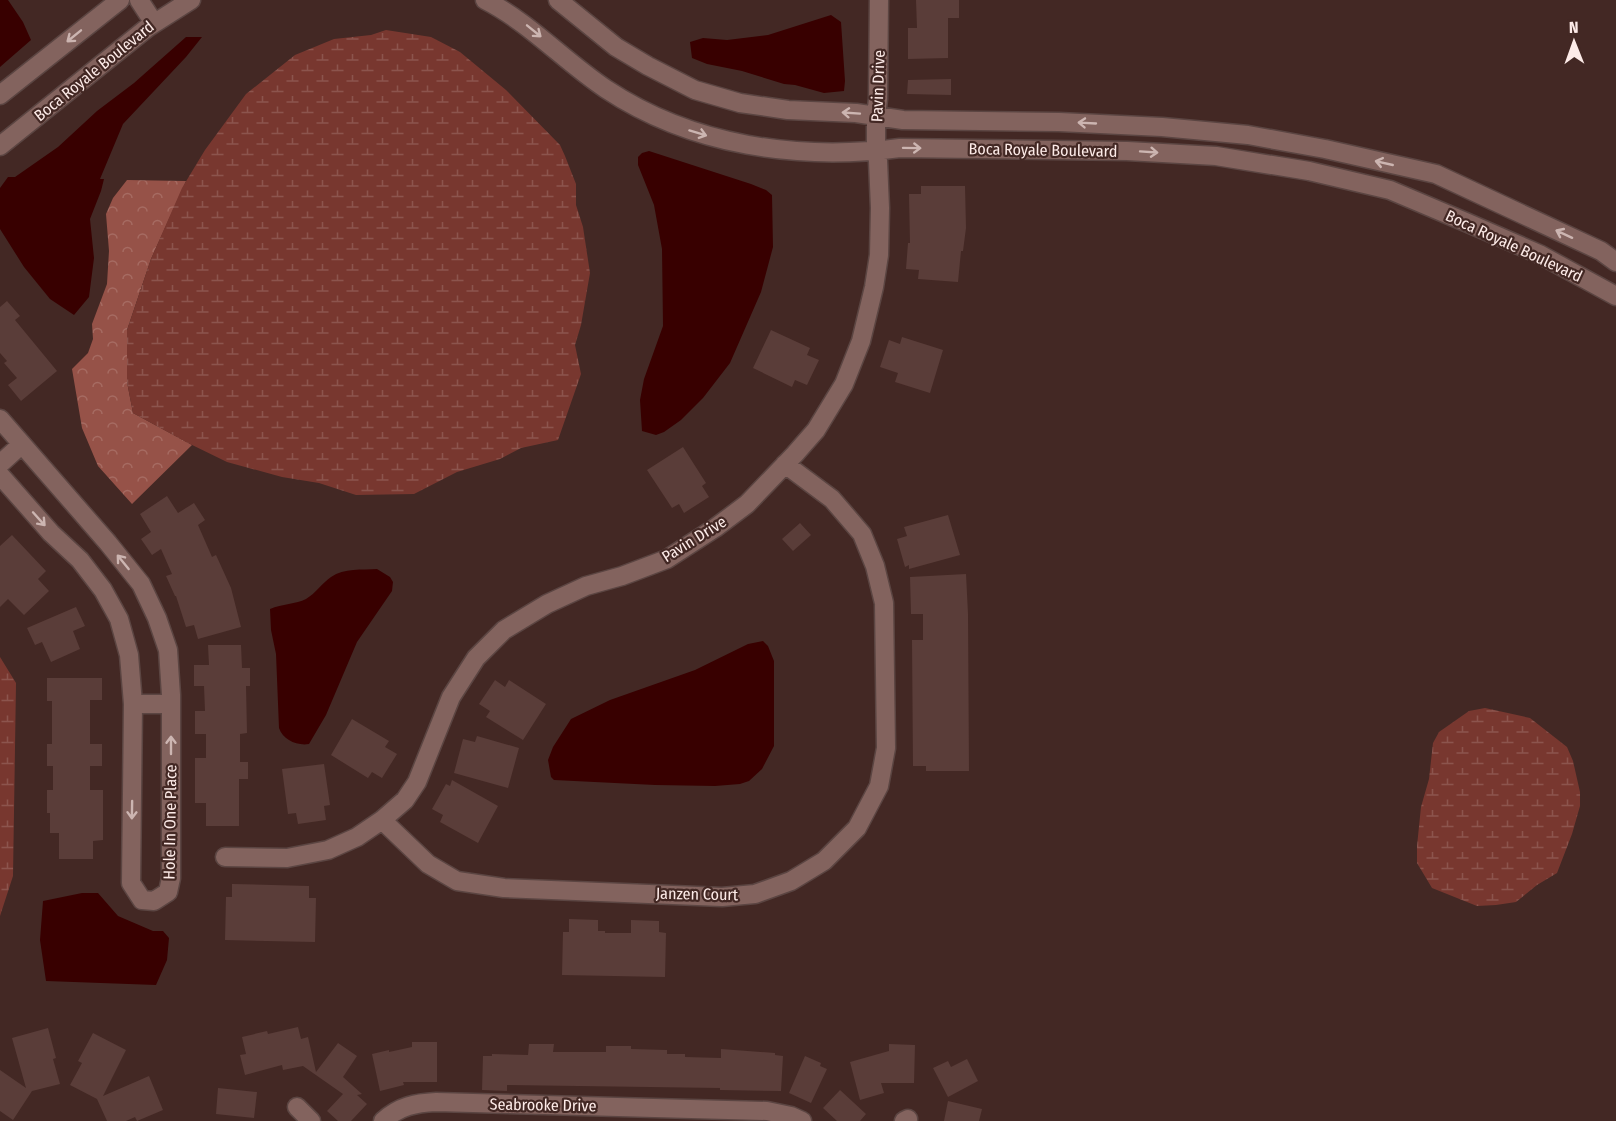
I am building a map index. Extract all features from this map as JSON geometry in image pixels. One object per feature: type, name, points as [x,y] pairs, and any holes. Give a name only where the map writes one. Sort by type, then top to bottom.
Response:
[{"type":"street","points":[[0,95],[120,0]]},
{"type":"street","points":[[139,0],[154,23]]},
{"type":"street","name":"Boca Royale Boulevard","points":[[0,146],[154,23],[191,0]]},
{"type":"street","name":"Boca Royale Boulevard","points":[[485,0],[532,29],[606,88],[632,105],[691,131],[732,142],[802,151],[876,151],[900,148],[1127,151],[1216,156],[1309,171],[1390,190],[1539,254],[1616,296]]},
{"type":"street","name":"Boca Royale Boulevard","points":[[558,0],[615,47],[671,79],[720,98],[765,108],[855,113],[903,120],[1059,122],[1162,127],[1248,135],[1325,149],[1436,174],[1601,251],[1616,262]]},
{"type":"street","name":"Pavin Drive","points":[[225,857],[286,858],[328,850],[357,837],[382,820],[405,800],[417,782],[451,697],[476,658],[504,630],[547,604],[586,586],[622,576],[667,559],[747,504],[816,430],[844,384],[861,341],[879,255],[880,208],[876,116],[879,99],[879,0]]},
{"type":"street","points":[[1059,122],[1059,150]]},
{"type":"street","name":"Hole In One Place","points":[[0,419],[141,584],[157,618],[168,650],[171,704],[171,878],[168,892],[154,901],[142,900],[131,883],[133,704],[129,655],[119,619],[103,590],[80,560],[51,533],[0,476]]},
{"type":"street","points":[[0,464],[22,444]]},
{"type":"street","name":"Janzen Court","points":[[382,820],[428,864],[458,881],[504,888],[722,897],[755,894],[791,881],[824,861],[857,828],[879,786],[886,748],[884,603],[875,566],[862,534],[832,499],[785,464]]},
{"type":"street","points":[[133,704],[171,704]]},
{"type":"street","name":"Seabrooke Drive","points":[[383,1121],[395,1111],[413,1104],[436,1102],[462,1112],[767,1111],[802,1121]]},
{"type":"street","points":[[297,1107],[311,1121]]},
{"type":"green space","points":[[386,30],[431,37],[460,52],[506,90],[560,145],[576,184],[576,205],[583,227],[590,273],[575,345],[581,374],[558,440],[521,448],[500,459],[457,472],[414,494],[356,495],[319,483],[282,477],[227,462],[133,413],[127,382],[127,330],[151,259],[182,188],[205,150],[246,94],[295,55],[334,39],[371,35]]},
{"type":"green space","points":[[127,180],[186,181],[151,259],[127,330],[127,382],[133,413],[192,445],[132,504],[98,466],[82,428],[72,369],[88,353],[93,339],[92,324],[107,284],[109,251],[106,214],[113,198]]},
{"type":"green space","points":[[0,657],[16,683],[13,876],[0,916]]},
{"type":"green space","points":[[1485,708],[1530,718],[1567,747],[1573,761],[1580,792],[1580,806],[1557,873],[1516,902],[1477,906],[1432,888],[1417,863],[1417,846],[1421,807],[1429,779],[1433,743],[1439,732],[1469,711]]},
{"type":"shaded area","points":[[0,0],[8,0],[23,22],[31,40],[0,67]]},
{"type":"shaded area","points":[[831,15],[841,22],[844,91],[824,93],[707,64],[692,58],[690,42],[703,38],[727,40],[768,35]]},
{"type":"shaded area","points":[[186,37],[202,37],[123,124],[100,179],[104,179],[90,219],[94,258],[89,297],[74,315],[50,299],[24,267],[0,229],[0,188],[8,177],[15,177],[58,147],[97,111],[134,83]]},
{"type":"shaded area","points":[[649,151],[751,184],[772,195],[773,247],[761,292],[730,363],[703,398],[681,420],[656,435],[642,431],[640,400],[644,379],[663,326],[662,249],[654,205],[638,165],[638,157]]},
{"type":"shaded area","points":[[377,569],[390,577],[393,582],[392,591],[357,642],[326,715],[309,744],[291,741],[279,728],[276,654],[270,609],[306,599],[336,574],[353,570]]},
{"type":"shaded area","points":[[763,641],[768,646],[774,661],[774,746],[762,769],[749,781],[715,786],[655,785],[554,780],[551,777],[548,760],[553,747],[571,719],[610,700],[695,670],[748,644]]},
{"type":"shaded area","points":[[82,893],[98,893],[118,916],[153,931],[163,931],[169,938],[167,960],[156,985],[46,981],[40,940],[43,901]]},
{"type":"building","points":[[916,0],[959,0],[959,18],[948,18],[948,58],[908,59],[908,28],[917,28]]},
{"type":"building","points":[[951,79],[951,95],[907,94],[908,80]]},
{"type":"building","points":[[921,186],[965,186],[966,228],[958,282],[918,279],[919,270],[906,269],[908,243],[910,243],[909,194],[921,194]]},
{"type":"building","points":[[7,301],[20,316],[15,320],[57,371],[21,401],[8,385],[17,378],[4,363],[7,361],[0,353],[0,307]]},
{"type":"building","points":[[771,330],[810,348],[807,355],[819,360],[807,385],[795,380],[792,387],[753,368]]},
{"type":"building","points":[[902,337],[943,350],[930,393],[895,382],[898,373],[880,367],[889,340],[900,344]]},
{"type":"building","points":[[683,447],[706,483],[702,486],[709,497],[684,513],[679,504],[672,508],[647,470]]},
{"type":"building","points":[[167,496],[178,513],[194,503],[205,520],[198,525],[212,557],[216,555],[231,588],[241,627],[198,639],[194,625],[186,627],[176,596],[166,576],[172,574],[161,549],[152,555],[141,539],[151,532],[140,514]]},
{"type":"building","points":[[948,515],[960,555],[909,569],[909,565],[905,567],[897,539],[907,536],[904,527]]},
{"type":"building","points":[[800,523],[811,535],[793,551],[782,539]]},
{"type":"building","points":[[12,535],[46,571],[38,579],[49,591],[24,615],[8,599],[0,607],[0,546]]},
{"type":"building","points":[[966,574],[969,771],[926,771],[926,766],[913,766],[912,640],[923,640],[923,614],[911,614],[910,577]]},
{"type":"building","points":[[76,607],[85,626],[73,631],[80,649],[51,662],[42,642],[35,645],[27,628]]},
{"type":"building","points":[[208,645],[241,645],[242,668],[250,668],[250,686],[246,686],[247,733],[240,734],[240,762],[248,762],[248,779],[239,779],[239,826],[206,826],[206,803],[195,803],[195,758],[206,758],[206,734],[195,734],[195,711],[205,711],[204,686],[194,686],[194,665],[209,665]]},
{"type":"building","points":[[47,678],[102,678],[102,700],[90,700],[90,744],[102,744],[102,766],[90,766],[90,790],[103,790],[103,840],[93,841],[93,859],[59,859],[59,833],[50,833],[47,790],[53,790],[53,766],[47,766],[47,744],[52,744],[52,701],[47,701]]},
{"type":"building","points":[[495,680],[505,687],[509,680],[546,704],[523,740],[486,717],[490,711],[479,704]]},
{"type":"building","points":[[352,719],[389,741],[385,747],[397,754],[382,778],[372,772],[368,778],[331,755]]},
{"type":"building","points":[[477,736],[519,748],[508,788],[454,773],[463,739],[475,742]]},
{"type":"building","points":[[324,764],[330,805],[324,806],[326,820],[298,824],[296,813],[288,814],[282,769]]},
{"type":"building","points":[[452,780],[498,806],[478,843],[440,822],[443,815],[432,809],[446,784],[450,786]]},
{"type":"building","points":[[232,884],[309,886],[309,898],[316,898],[315,942],[225,940],[226,897],[232,897]]},
{"type":"building","points":[[569,919],[598,920],[598,931],[605,931],[605,933],[631,933],[631,920],[659,921],[659,932],[666,933],[665,977],[562,975],[563,932],[569,932]]},
{"type":"building","points":[[298,1027],[301,1039],[308,1037],[316,1072],[338,1043],[357,1056],[343,1077],[362,1094],[357,1095],[367,1104],[351,1121],[338,1121],[327,1111],[343,1094],[303,1066],[283,1070],[282,1065],[245,1075],[240,1055],[246,1054],[242,1037]]},
{"type":"building","points":[[48,1028],[60,1084],[32,1091],[13,1120],[0,1111],[0,1070],[26,1088],[12,1038]]},
{"type":"building","points":[[93,1033],[126,1050],[103,1096],[149,1076],[163,1110],[137,1121],[135,1117],[126,1121],[107,1121],[97,1099],[70,1085],[82,1063],[78,1061]]},
{"type":"building","points":[[412,1042],[437,1042],[437,1082],[403,1082],[404,1085],[380,1091],[372,1054],[412,1047]]},
{"type":"building","points":[[529,1044],[554,1044],[553,1052],[606,1052],[606,1046],[631,1046],[631,1049],[667,1050],[667,1054],[685,1054],[685,1057],[721,1058],[721,1049],[775,1053],[775,1055],[783,1056],[781,1091],[507,1085],[507,1091],[482,1090],[483,1056],[528,1055]]},
{"type":"building","points":[[889,1044],[915,1045],[914,1083],[881,1083],[884,1093],[860,1100],[850,1062],[889,1051]]},
{"type":"building","points":[[805,1056],[821,1063],[820,1066],[827,1069],[811,1103],[789,1093]]},
{"type":"building","points":[[967,1059],[978,1081],[948,1097],[933,1068],[948,1061],[951,1067]]},
{"type":"building","points":[[218,1088],[257,1092],[254,1118],[216,1114]]},
{"type":"building","points":[[840,1090],[866,1114],[860,1121],[837,1121],[823,1108]]},
{"type":"building","points":[[948,1101],[982,1109],[979,1121],[944,1121]]}]
